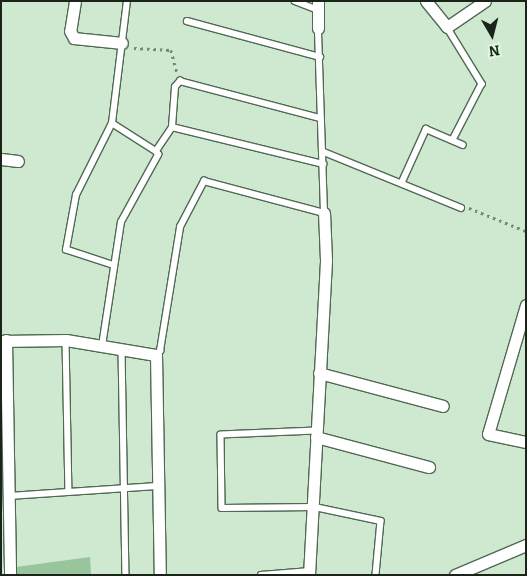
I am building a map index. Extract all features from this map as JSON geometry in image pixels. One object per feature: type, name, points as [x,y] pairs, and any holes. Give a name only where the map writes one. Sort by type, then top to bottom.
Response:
[{"type":"street","points":[[75,1],[70,31],[74,38],[122,45]]},
{"type":"street","points":[[426,1],[448,27],[485,1]]},
{"type":"street","points":[[318,5],[318,28]]},
{"type":"street","points":[[1,159],[18,161]]},
{"type":"street","points":[[309,573],[315,507],[318,373],[326,260],[324,213]]},
{"type":"street","points":[[526,305],[488,434],[526,442]]},
{"type":"street","points":[[10,575],[4,341],[66,340],[156,355],[160,575]]},
{"type":"street","points":[[318,373],[443,406]]},
{"type":"street","points":[[316,434],[429,467]]},
{"type":"street","points":[[455,575],[526,545]]},
{"type":"lane","points":[[112,265],[66,250],[76,195],[112,123],[127,1]]},
{"type":"lane","points":[[295,1],[318,5]]},
{"type":"lane","points":[[187,21],[320,57]]},
{"type":"lane","points":[[448,27],[482,84],[453,140]]},
{"type":"lane","points":[[156,355],[160,351],[180,227],[204,181],[324,213],[324,152],[320,118],[318,28]]},
{"type":"lane","points":[[156,151],[172,127],[175,87],[180,81],[320,118]]},
{"type":"lane","points":[[102,346],[112,265],[120,222],[158,155],[156,151],[112,123]]},
{"type":"lane","points":[[172,127],[324,164]]},
{"type":"lane","points":[[402,182],[426,129],[463,145]]},
{"type":"lane","points":[[324,152],[402,182],[461,208]]},
{"type":"lane","points":[[66,340],[68,490]]},
{"type":"lane","points":[[122,350],[126,575]]},
{"type":"lane","points":[[316,434],[221,435],[222,508],[315,507],[381,521],[376,575]]},
{"type":"lane","points":[[8,496],[68,490],[158,486]]},
{"type":"lane","points":[[261,575],[309,573]]},
{"type":"path","points":[[122,45],[171,50],[180,81]]},
{"type":"path","points":[[461,208],[472,208],[526,231]]},
{"type":"green space","points":[[90,557],[91,575],[16,575],[16,567]]}]
